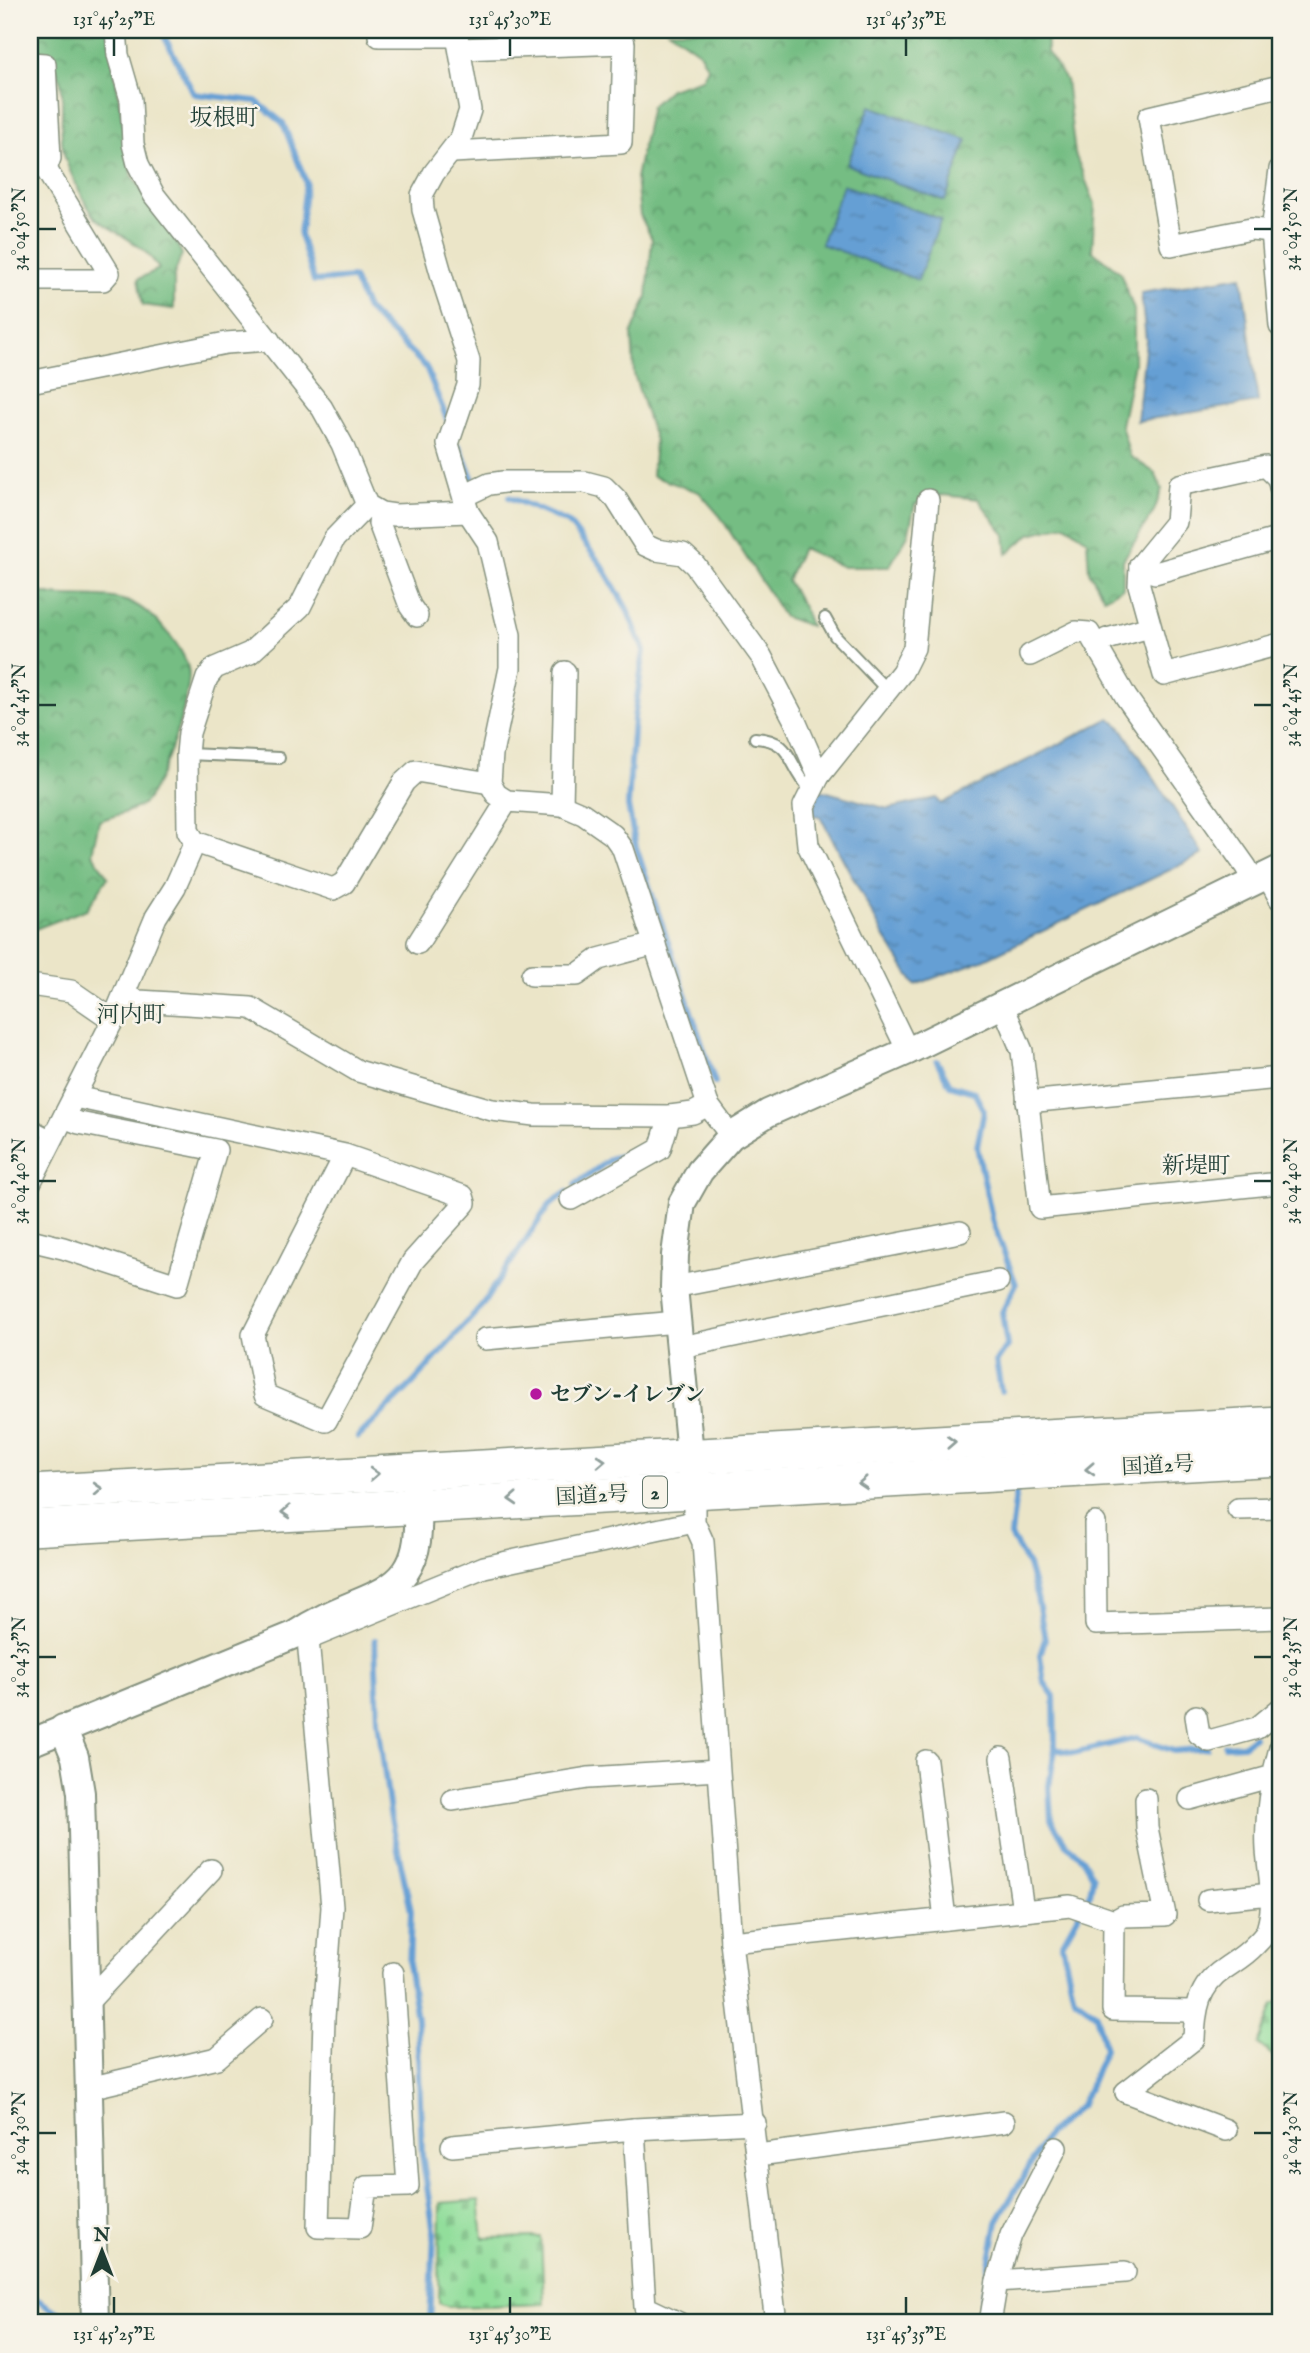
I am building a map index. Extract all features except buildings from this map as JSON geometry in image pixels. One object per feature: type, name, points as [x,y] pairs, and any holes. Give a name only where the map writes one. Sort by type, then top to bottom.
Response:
[{"type":"highway","name":"国道2号","points":[[30,1528],[416,1488],[690,1455],[1280,1424]]},
{"type":"highway","name":"国道2号","points":[[30,1493],[416,1488],[694,1506],[813,1486],[1280,1458]]},
{"type":"street","points":[[116,30],[118,55],[131,100],[133,144],[138,164],[154,195],[321,408],[374,509],[410,606],[417,617]]},
{"type":"street","points":[[379,36],[624,43],[621,143],[453,152]]},
{"type":"street","points":[[458,38],[470,110],[453,152],[434,173],[422,195],[423,210],[469,361],[468,385],[449,444],[466,504],[488,542],[510,635],[510,668],[492,754],[490,783],[496,794],[507,801],[562,805],[583,814],[613,835],[623,849],[708,1105],[731,1136]]},
{"type":"street","points":[[30,63],[46,64],[50,158],[38,169],[109,273],[103,280],[30,280]]},
{"type":"street","points":[[1272,231],[1251,229],[1171,245],[1149,117],[1280,86]]},
{"type":"street","points":[[1280,169],[1272,231],[1280,326]]},
{"type":"street","points":[[30,382],[226,343],[269,340]]},
{"type":"street","points":[[1280,487],[1278,478],[1266,466],[1179,485],[1176,522],[1140,566],[1139,585],[1164,675],[1280,644]]},
{"type":"street","points":[[490,783],[416,771],[404,782],[344,883],[333,889],[195,842],[187,831],[189,733],[207,678],[215,668],[250,653],[300,607],[342,527],[374,509],[466,504],[489,484],[503,482],[584,482],[604,487],[617,499],[645,545],[656,550],[684,554],[695,565],[761,656],[795,721],[814,783]]},
{"type":"street","points":[[908,1051],[808,845],[804,806],[814,783],[902,672],[914,648],[928,500]]},
{"type":"street","points":[[1140,566],[1156,573],[1280,538]]},
{"type":"street","points":[[1098,645],[1107,639],[1150,627]]},
{"type":"street","points":[[1030,655],[1076,632],[1089,633],[1126,697],[1246,867],[1270,882]]},
{"type":"street","points":[[562,805],[565,672]]},
{"type":"street","points":[[418,943],[507,801]]},
{"type":"street","points":[[30,1183],[113,1020],[156,917],[175,887],[195,842]]},
{"type":"street","points":[[776,2323],[755,2123],[731,1941],[703,1542],[694,1506],[674,1287],[682,1203],[700,1171],[731,1136],[768,1113],[908,1051],[1270,882]]},
{"type":"street","points":[[532,975],[576,975],[599,959],[655,944]]},
{"type":"street","points":[[30,985],[71,991],[113,1020]]},
{"type":"street","points":[[124,997],[139,1001],[251,1008],[358,1071],[492,1110],[534,1115],[670,1115],[693,1113],[708,1105]]},
{"type":"street","points":[[1003,1006],[1022,1051],[1040,1208],[1280,1183]]},
{"type":"street","points":[[1027,1102],[1280,1078]]},
{"type":"street","points":[[75,1097],[345,1155],[463,1196],[465,1203],[413,1261],[326,1420],[265,1395],[253,1335],[345,1155]]},
{"type":"street","points":[[571,1199],[640,1164],[660,1149],[670,1115]]},
{"type":"street","points":[[30,1240],[177,1285],[216,1150],[79,1123],[58,1126]]},
{"type":"street","points":[[674,1287],[960,1232]]},
{"type":"street","points":[[485,1339],[679,1334],[998,1281]]},
{"type":"street","points":[[393,1973],[408,2186],[366,2187],[360,2228],[318,2227],[324,2018],[331,1907],[301,1637],[321,1616],[393,1587],[409,1571],[421,1537],[416,1488]]},
{"type":"street","points":[[30,1743],[484,1567],[694,1506]]},
{"type":"street","points":[[1238,1509],[1280,1507]]},
{"type":"street","points":[[1095,1523],[1096,1624],[1280,1618]]},
{"type":"street","points":[[1196,1716],[1199,1734],[1209,1741],[1257,1728],[1280,1709]]},
{"type":"street","points":[[64,1728],[75,1757],[80,1793],[95,2323]]},
{"type":"street","points":[[1226,2130],[1126,2092],[1194,2039],[1195,2011],[1203,1989],[1218,1973],[1250,1951],[1267,1932],[1276,1873],[1267,1848],[1273,1776],[1280,1748]]},
{"type":"street","points":[[1001,1758],[1023,1910]]},
{"type":"street","points":[[926,1760],[945,1919]]},
{"type":"street","points":[[453,1800],[589,1778],[718,1770]]},
{"type":"street","points":[[1190,1799],[1273,1776]]},
{"type":"street","points":[[731,1941],[1023,1910],[1079,1909],[1114,1921],[1123,1916],[1166,1915],[1147,1828],[1146,1799]]},
{"type":"street","points":[[86,2004],[211,1870]]},
{"type":"street","points":[[1208,1900],[1272,1894]]},
{"type":"street","points":[[1114,1921],[1113,2010],[1195,2011]]},
{"type":"street","points":[[89,2088],[217,2058],[262,2019]]},
{"type":"street","points":[[758,2155],[1004,2122]]},
{"type":"street","points":[[452,2147],[634,2129],[755,2123]]},
{"type":"street","points":[[634,2129],[645,2306],[679,2323]]},
{"type":"street","points":[[989,2323],[997,2280],[1011,2235],[1056,2148]]},
{"type":"street","points":[[997,2280],[1125,2272]]},
{"type":"lane","points":[[825,618],[835,636],[887,690]]},
{"type":"lane","points":[[755,738],[773,739],[785,749],[800,779],[814,783]]},
{"type":"lane","points":[[187,754],[279,758]]},
{"type":"lane","points":[[30,1124],[58,1126]]},
{"type":"green space","points":[[30,30],[108,30],[131,175],[169,229],[182,254],[174,275],[174,309],[143,305],[138,279],[159,269],[139,247],[97,219],[79,190],[67,163],[62,142],[60,81],[55,68],[46,57],[30,49]]},
{"type":"green space","points":[[668,30],[1046,30],[1047,52],[1066,80],[1075,154],[1095,204],[1092,250],[1120,272],[1134,310],[1134,363],[1121,425],[1130,456],[1155,473],[1162,489],[1154,511],[1123,560],[1123,588],[1104,598],[1089,571],[1087,540],[1066,525],[1030,534],[1007,554],[1005,535],[978,499],[943,495],[915,504],[908,535],[889,567],[843,567],[802,548],[787,580],[804,609],[810,626],[784,617],[720,516],[699,492],[652,476],[655,441],[634,374],[632,333],[647,297],[652,239],[640,215],[636,178],[651,106],[670,89],[702,79],[708,68],[699,52]]},
{"type":"green space","points":[[30,588],[55,595],[108,597],[142,608],[159,623],[180,650],[188,668],[189,680],[175,738],[151,794],[140,806],[99,821],[92,853],[108,877],[87,909],[30,931]]},
{"type":"green space","points":[[1280,2002],[1280,2061],[1258,2044],[1273,2005]]},
{"type":"green space","points":[[479,2200],[483,2238],[541,2237],[544,2304],[449,2307],[439,2303],[440,2203]]},
{"type":"water","points":[[870,106],[967,140],[945,201],[847,165]]},
{"type":"water","points":[[843,185],[941,219],[918,280],[821,244]]},
{"type":"water","points":[[1242,276],[1258,402],[1137,421],[1146,340],[1141,293]]},
{"type":"water","points":[[1110,718],[1122,729],[1203,854],[985,959],[915,985],[883,934],[820,816],[811,815],[820,790],[888,809],[937,798],[941,804]]},
{"type":"waterway","points":[[161,30],[194,94],[256,101],[283,123],[306,182],[300,234],[314,281],[353,278],[367,309],[426,367],[449,424]]},
{"type":"waterway","points":[[459,446],[474,482]]},
{"type":"waterway","points":[[509,497],[569,523],[603,567],[627,609],[644,651],[634,718],[628,806],[636,847],[715,1083]]},
{"type":"waterway","points":[[937,1061],[950,1085],[974,1092],[984,1111],[977,1147],[993,1223],[1016,1284],[1002,1312],[1007,1346],[996,1361],[1001,1391]]},
{"type":"waterway","points":[[575,1185],[612,1158],[635,1153]]},
{"type":"waterway","points":[[358,1437],[413,1383],[480,1308],[550,1204],[567,1192]]},
{"type":"waterway","points":[[978,2323],[997,2222],[1048,2134],[1082,2104],[1105,2049],[1096,2014],[1074,1998],[1062,1944],[1090,1894],[1093,1877],[1082,1858],[1067,1845],[1051,1820],[1049,1786],[1055,1749],[1054,1696],[1044,1682],[1040,1655],[1045,1639],[1037,1597],[1028,1565],[1011,1536],[1017,1484]]},
{"type":"waterway","points":[[375,1640],[378,1721],[390,1813],[411,1911],[409,1970],[417,2019],[422,2154],[434,2233],[430,2323]]},
{"type":"waterway","points":[[1225,1746],[1243,1745],[1254,1737]]},
{"type":"waterway","points":[[1055,1749],[1073,1753],[1137,1738],[1174,1751],[1207,1748]]},
{"type":"waterway","points":[[30,2295],[75,2323]]},
{"type":"place","name":"セブン-イレブン","points":[[536,1394]]},
{"type":"district","name":"坂根町","points":[[224,117]]},
{"type":"district","name":"河内町","points":[[131,1014]]},
{"type":"district","name":"新堤町","points":[[1196,1165]]}]
